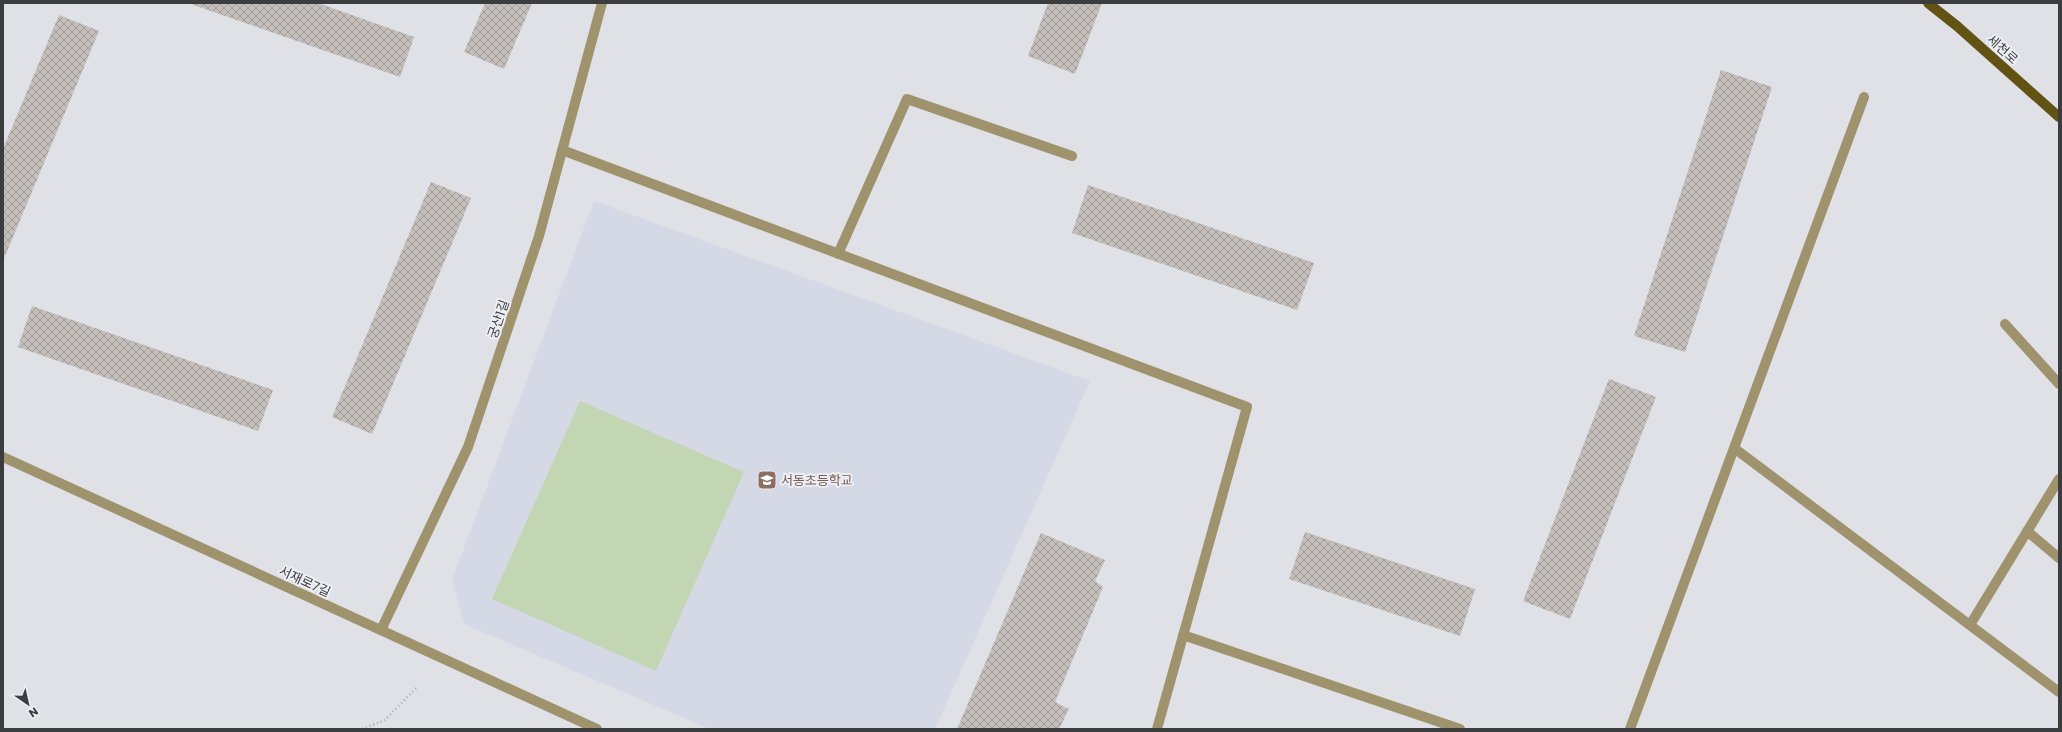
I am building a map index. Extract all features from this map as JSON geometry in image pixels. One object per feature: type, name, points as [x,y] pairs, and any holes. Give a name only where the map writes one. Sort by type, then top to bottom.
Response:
[{"type":"main road","name":"세천로","points":[[1928,3],[1957,26],[2059,117]]},
{"type":"street","name":"궁산1길","points":[[381,630],[468,447],[539,236],[602,3]]},
{"type":"street","points":[[1630,729],[1864,97]]},
{"type":"street","points":[[838,254],[907,99],[1072,156]]},
{"type":"street","points":[[562,150],[1248,407],[1157,729]]},
{"type":"street","points":[[2004,324],[2059,384]]},
{"type":"street","points":[[1734,448],[2059,692]]},
{"type":"street","name":"서재로7길","points":[[3,457],[597,729]]},
{"type":"street","points":[[1970,625],[2059,479]]},
{"type":"street","points":[[2027,531],[2059,558]]},
{"type":"street","points":[[1183,635],[1460,729]]},
{"type":"path","points":[[362,729],[385,720],[416,687]]},
{"type":"shaded area","name":"서동초등학교","points":[[594,201],[1090,381],[935,729],[710,729],[464,624],[452,580]]},
{"type":"green space","points":[[580,401],[744,472],[656,671],[492,599]]},
{"type":"building","points":[[188,3],[318,3],[414,37],[400,77]]},
{"type":"building","points":[[485,3],[532,3],[504,69],[464,52]]},
{"type":"building","points":[[1048,3],[1102,3],[1075,74],[1028,56]]},
{"type":"building","points":[[59,15],[99,31],[3,261],[3,149]]},
{"type":"building","points":[[1721,70],[1772,87],[1685,352],[1634,336]]},
{"type":"building","points":[[431,182],[471,198],[372,434],[332,417]]},
{"type":"building","points":[[1088,185],[1314,263],[1297,310],[1072,233]]},
{"type":"building","points":[[32,306],[273,390],[258,431],[18,347]]},
{"type":"building","points":[[1609,379],[1656,397],[1570,619],[1523,601]]},
{"type":"building","points":[[1305,532],[1475,589],[1460,636],[1289,579]]},
{"type":"building","points":[[1041,533],[1105,560],[1095,581],[1103,587],[1055,702],[1069,709],[1059,729],[957,729]]},
{"type":"place","name":"서동초등학교","points":[[767,480]]}]
